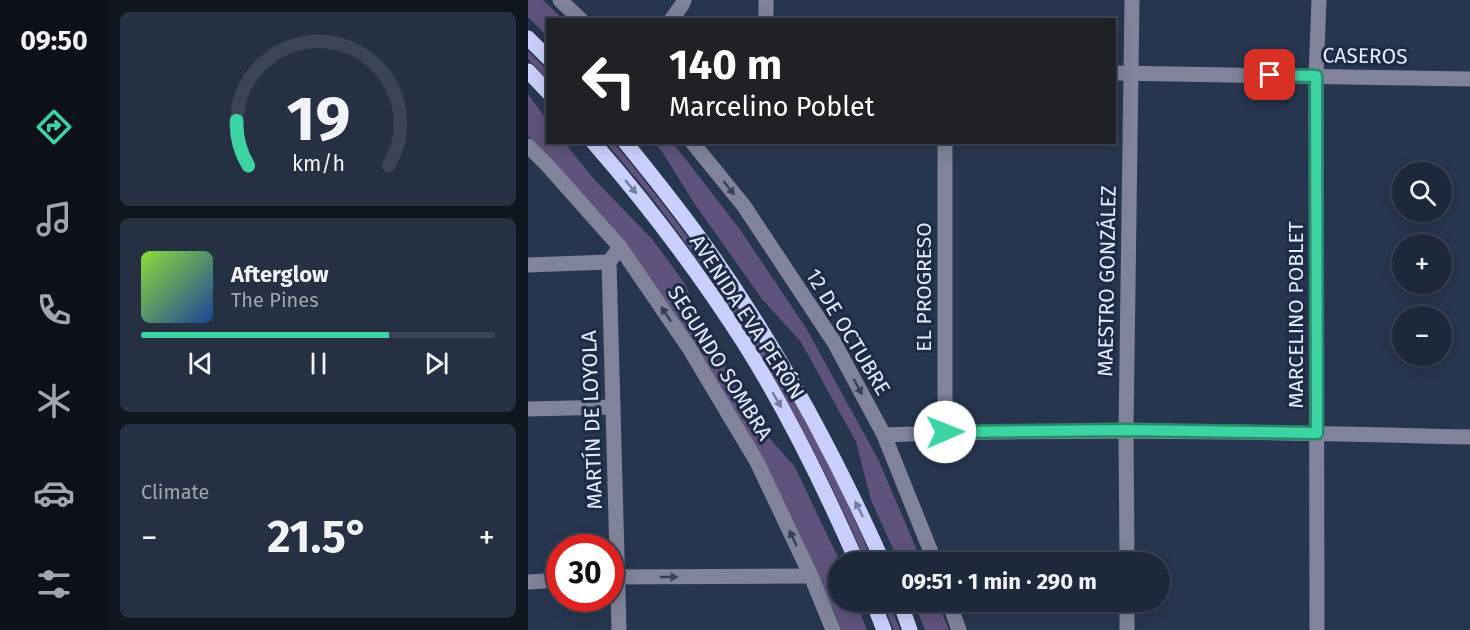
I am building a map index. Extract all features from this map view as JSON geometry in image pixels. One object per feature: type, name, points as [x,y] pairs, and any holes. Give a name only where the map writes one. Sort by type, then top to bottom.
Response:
[{"type":"main road","points":[[528,38],[546,56]]},
{"type":"main road","points":[[528,71],[546,90]]},
{"type":"main road","name":"AVENIDA EVA PERÓN","points":[[595,144],[654,215],[744,343],[781,406],[852,552]]},
{"type":"main road","name":"AVENIDA EVA PERÓN","points":[[627,144],[662,187],[714,258],[764,334],[808,409],[878,552]]},
{"type":"main road","points":[[877,612],[884,630]]},
{"type":"main road","points":[[904,612],[910,630]]},
{"type":"street","points":[[560,0],[578,18]]},
{"type":"street","points":[[672,18],[684,0]]},
{"type":"street","points":[[766,0],[766,18]]},
{"type":"street","name":"MAESTRO GONZÁLEZ","points":[[1127,552],[1126,430],[1132,0]]},
{"type":"street","name":"MARCELINO POBLET","points":[[1317,630],[1316,76],[1319,0]]},
{"type":"street","name":"CASEROS","points":[[1116,73],[1470,79]]},
{"type":"street","name":"12 DE OCTUBRE","points":[[695,144],[744,206],[834,342],[884,435],[931,552]]},
{"type":"street","name":"EL PROGRESO","points":[[945,144],[945,432]]},
{"type":"street","name":"SEGUNDO SOMBRA","points":[[528,146],[620,248],[689,348],[757,462],[811,576],[833,630]]},
{"type":"street","points":[[528,265],[609,262],[620,248]]},
{"type":"street","name":"MARTÍN DE LOYOLA","points":[[609,262],[613,534]]},
{"type":"street","points":[[528,409],[612,406]]},
{"type":"street","points":[[884,435],[1126,430],[1470,437]]},
{"type":"street","points":[[624,577],[811,576]]},
{"type":"street","points":[[528,582],[546,581]]},
{"type":"street","name":"MARTÍN DE LOYOLA","points":[[617,612],[619,630]]},
{"type":"street","points":[[953,612],[959,630]]},
{"type":"street","points":[[1127,612],[1127,630]]},
{"type":"shaded area","points":[[528,0],[543,0],[562,18],[546,18],[546,35],[528,17]]},
{"type":"shaded area","points":[[528,51],[546,69],[546,78],[528,59]]},
{"type":"shaded area","points":[[528,94],[546,119],[546,144],[566,144],[593,178],[653,240],[685,284],[709,339],[763,431],[795,467],[835,552],[828,552],[828,599],[764,463],[545,153],[528,136]]},
{"type":"shaded area","points":[[607,144],[615,144],[653,191],[690,240],[759,342],[821,450],[869,552],[862,552],[822,467],[772,376],[717,287],[687,244]]},
{"type":"shaded area","points":[[655,144],[674,144],[739,228],[806,328],[878,459],[918,552],[894,552],[871,500],[856,442],[801,342],[762,299]]},
{"type":"shaded area","points":[[834,612],[860,612],[867,630],[841,630]]},
{"type":"shaded area","points":[[886,612],[893,612],[900,630],[894,630]]},
{"type":"shaded area","points":[[918,612],[941,612],[949,630],[925,630]]},
{"type":"route","points":[[945,432],[1126,430],[1317,433],[1316,76],[1270,75]]}]
